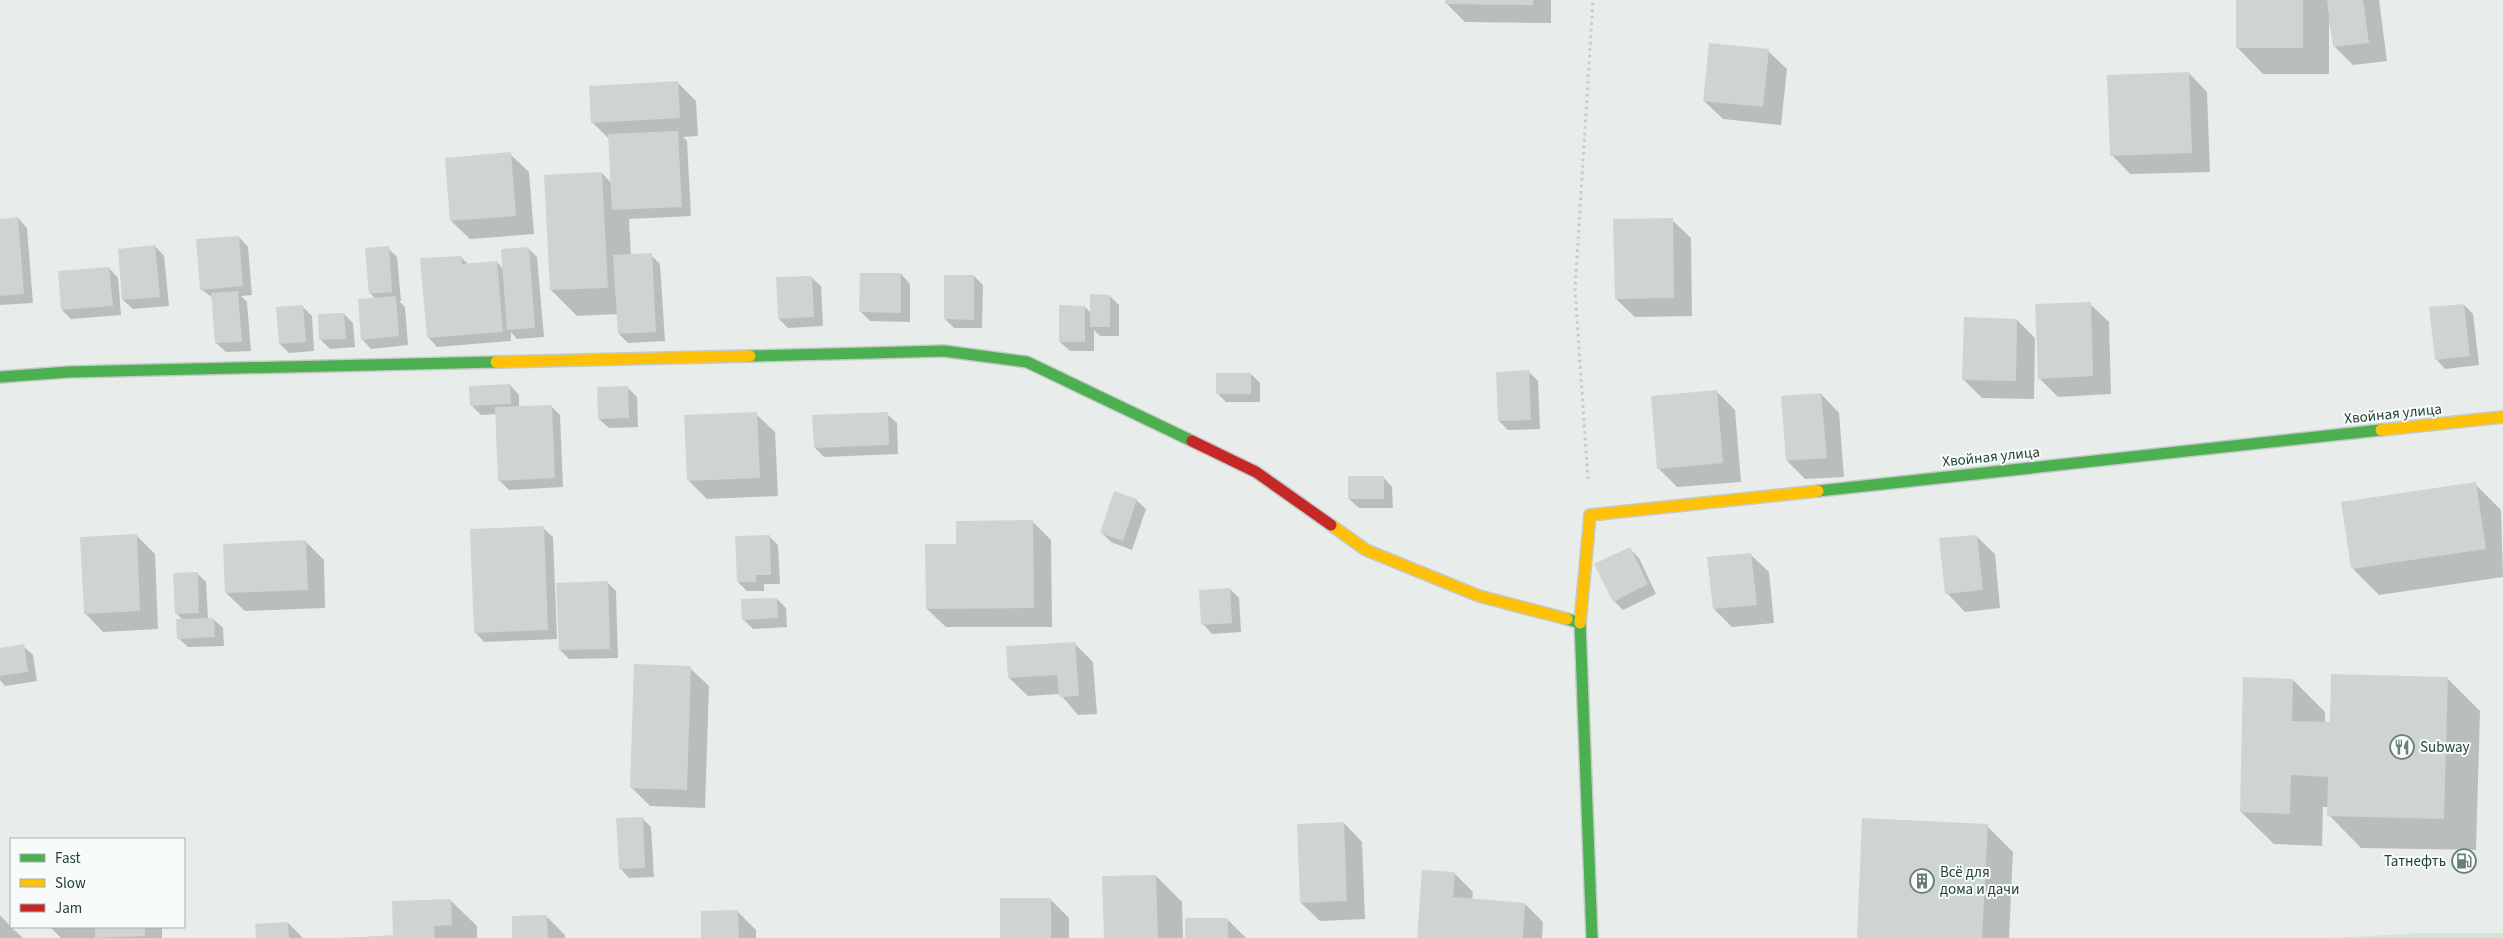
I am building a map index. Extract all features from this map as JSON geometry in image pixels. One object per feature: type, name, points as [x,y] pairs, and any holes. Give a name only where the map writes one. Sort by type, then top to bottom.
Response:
[{"type":"street","points":[[0,377],[69,372],[944,351],[1027,362],[1256,472],[1366,550],[1479,596],[1580,623]]},
{"type":"street","name":"Хвойная улица","points":[[1590,514],[2503,417]]},
{"type":"street","points":[[1590,514],[1580,623],[1592,938]]},
{"type":"path","points":[[1590,514],[1575,290],[1593,0]]},
{"type":"green space","points":[[2420,933],[2503,933],[2503,938],[2332,938]]},
{"type":"building","points":[[1445,0],[1533,0],[1533,5],[1445,4]]},
{"type":"building","points":[[2236,0],[2303,0],[2303,48],[2236,48]]},
{"type":"building","points":[[2327,0],[2363,0],[2369,43],[2333,47]]},
{"type":"building","points":[[1709,43],[1769,49],[1763,107],[1703,101]]},
{"type":"building","points":[[2189,72],[2192,153],[2110,156],[2107,75]]},
{"type":"building","points":[[678,81],[680,118],[591,123],[589,86]]},
{"type":"building","points":[[678,131],[682,207],[612,210],[608,134]]},
{"type":"building","points":[[511,152],[516,216],[450,221],[445,158]]},
{"type":"building","points":[[602,172],[608,288],[550,290],[544,175]]},
{"type":"building","points":[[18,217],[24,294],[0,296],[0,219]]},
{"type":"building","points":[[1673,218],[1674,298],[1615,299],[1613,219]]},
{"type":"building","points":[[239,236],[243,286],[200,290],[196,239]]},
{"type":"building","points":[[155,245],[160,297],[122,300],[118,249]]},
{"type":"building","points":[[389,246],[392,292],[369,294],[365,248]]},
{"type":"building","points":[[529,247],[535,328],[507,330],[501,249]]},
{"type":"building","points":[[652,253],[656,332],[618,334],[613,255]]},
{"type":"building","points":[[461,256],[462,264],[497,261],[503,332],[427,338],[420,258]]},
{"type":"building","points":[[109,267],[113,306],[61,310],[58,271]]},
{"type":"building","points":[[860,273],[901,273],[901,313],[859,312]]},
{"type":"building","points":[[944,275],[974,275],[974,320],[944,319]]},
{"type":"building","points":[[812,276],[814,317],[778,319],[776,277]]},
{"type":"building","points":[[238,291],[242,342],[215,343],[211,293]]},
{"type":"building","points":[[1090,294],[1110,295],[1110,327],[1090,327]]},
{"type":"building","points":[[396,296],[399,336],[361,340],[358,299]]},
{"type":"building","points":[[2091,302],[2093,376],[2038,379],[2035,304]]},
{"type":"building","points":[[2464,304],[2470,356],[2435,360],[2429,307]]},
{"type":"building","points":[[303,305],[306,342],[279,344],[276,307]]},
{"type":"building","points":[[1059,305],[1085,306],[1085,342],[1059,342]]},
{"type":"building","points":[[344,313],[346,339],[319,340],[318,314]]},
{"type":"building","points":[[1964,317],[2017,319],[2016,381],[1962,380]]},
{"type":"building","points":[[1529,370],[1531,420],[1498,421],[1496,372]]},
{"type":"building","points":[[1216,373],[1251,373],[1251,394],[1216,394]]},
{"type":"building","points":[[510,384],[511,404],[470,406],[469,386]]},
{"type":"building","points":[[628,386],[629,418],[598,419],[597,387]]},
{"type":"building","points":[[1717,390],[1723,463],[1657,469],[1651,396]]},
{"type":"building","points":[[1821,393],[1827,458],[1786,461],[1781,396]]},
{"type":"building","points":[[552,405],[555,478],[498,481],[495,407]]},
{"type":"building","points":[[757,412],[760,478],[687,481],[684,415]]},
{"type":"building","points":[[888,412],[889,445],[814,448],[812,415]]},
{"type":"building","points":[[1348,476],[1384,476],[1384,499],[1348,499]]},
{"type":"building","points":[[2476,482],[2486,549],[2351,569],[2341,502]]},
{"type":"building","points":[[1114,491],[1137,499],[1123,541],[1100,533]]},
{"type":"building","points":[[1033,520],[1034,608],[926,609],[925,544],[956,544],[956,521]]},
{"type":"building","points":[[544,526],[548,630],[474,633],[470,529]]},
{"type":"building","points":[[137,534],[140,611],[84,614],[80,537]]},
{"type":"building","points":[[770,535],[771,575],[756,575],[756,582],[737,582],[735,536]]},
{"type":"building","points":[[1977,535],[1983,590],[1945,594],[1939,538]]},
{"type":"building","points":[[306,540],[308,590],[225,593],[223,544]]},
{"type":"building","points":[[1630,547],[1648,584],[1613,602],[1594,564]]},
{"type":"building","points":[[1751,553],[1757,605],[1713,609],[1707,557]]},
{"type":"building","points":[[198,572],[199,613],[175,614],[173,573]]},
{"type":"building","points":[[608,581],[610,649],[559,650],[556,583]]},
{"type":"building","points":[[1230,588],[1232,623],[1201,625],[1199,590]]},
{"type":"building","points":[[777,598],[778,618],[742,620],[741,599]]},
{"type":"building","points":[[214,618],[215,637],[177,639],[176,619]]},
{"type":"building","points":[[1075,642],[1079,696],[1059,697],[1057,675],[1008,678],[1006,646]]},
{"type":"building","points":[[24,644],[28,672],[0,676],[0,648]]},
{"type":"building","points":[[634,664],[691,666],[687,790],[630,788]]},
{"type":"building","points":[[2331,674],[2448,677],[2444,819],[2327,816],[2328,777],[2291,775],[2290,814],[2240,812],[2243,677],[2293,679],[2292,721],[2330,722]]},
{"type":"building","points":[[643,817],[645,868],[619,869],[616,818]]},
{"type":"building","name":"Всё для дома и дачи","points":[[1862,818],[1988,824],[1982,938],[1857,938]]},
{"type":"building","points":[[1344,822],[1347,901],[1300,903],[1297,824]]},
{"type":"building","points":[[1422,870],[1455,872],[1453,897],[1525,903],[1523,938],[1417,938]]},
{"type":"building","points":[[1156,875],[1158,938],[1104,938],[1102,876]]},
{"type":"building","points":[[1000,898],[1051,898],[1051,938],[1000,938]]},
{"type":"building","points":[[451,899],[452,925],[434,926],[435,938],[349,938],[393,935],[392,901]]},
{"type":"building","points":[[738,910],[739,938],[701,938],[701,911]]},
{"type":"building","points":[[547,915],[548,938],[512,938],[512,916]]},
{"type":"building","points":[[1185,918],[1228,918],[1228,938],[1185,938]]},
{"type":"building","points":[[288,922],[289,938],[256,938],[255,924]]},
{"type":"building","points":[[95,928],[145,928],[145,936],[95,938]]},
{"type":"traffic: fast","points":[[750,356],[944,351],[1027,362],[1192,441]]},
{"type":"traffic: fast","points":[[0,377],[69,372],[496,362]]},
{"type":"traffic: fast","points":[[1818,491],[2381,430]]},
{"type":"traffic: fast","points":[[1567,619],[1580,623],[1592,938]]},
{"type":"traffic: slow","points":[[496,362],[750,356]]},
{"type":"traffic: slow","points":[[2381,430],[2503,417]]},
{"type":"traffic: slow","points":[[1580,623],[1590,515],[1818,491]]},
{"type":"traffic: slow","points":[[1331,525],[1366,550],[1479,596],[1567,619]]},
{"type":"traffic: jam","points":[[1192,441],[1256,472],[1331,525]]},
{"type":"place","name":"Subway","points":[[2402,747]]},
{"type":"place","name":"Татнефть","points":[[2464,861]]},
{"type":"place","name":"Всё для дома и дачи","points":[[1922,881]]}]
